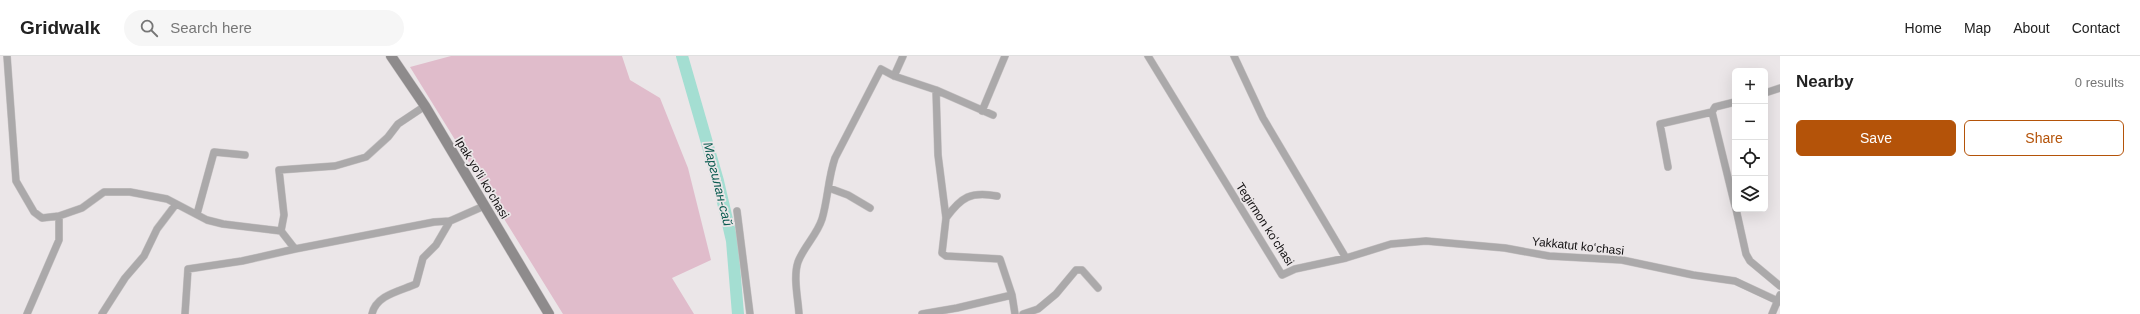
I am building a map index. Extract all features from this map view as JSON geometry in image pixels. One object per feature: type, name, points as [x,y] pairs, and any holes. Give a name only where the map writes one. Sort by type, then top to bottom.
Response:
[{"type":"main road","name":"Ipak yo'li ko'chasi","points":[[391,56],[424,106],[549,314]]},
{"type":"street","points":[[7,56],[16,181],[34,212],[42,218],[60,216],[82,208],[104,192],[130,192],[154,195],[176,204],[207,220],[223,224],[281,231],[295,249]]},
{"type":"street","points":[[894,76],[903,56]]},
{"type":"street","points":[[982,111],[1005,56]]},
{"type":"street","name":"Tegirmon koʻchasi","points":[[1148,56],[1282,275],[1295,269],[1346,258]]},
{"type":"street","points":[[1234,56],[1263,118],[1346,258]]},
{"type":"street","points":[[799,314],[796,273],[798,263],[814,237],[822,220],[830,174],[835,158],[881,69],[894,76],[936,90],[993,115]]},
{"type":"street","points":[[1768,92],[1780,88]]},
{"type":"street","points":[[936,90],[938,155],[946,218],[942,253],[946,256],[1000,259],[1012,295],[1015,314]]},
{"type":"street","points":[[1668,166],[1660,124],[1712,112],[1715,108],[1732,103]]},
{"type":"street","points":[[281,231],[284,215],[279,170],[335,166],[366,157],[388,137],[398,124],[424,106]]},
{"type":"street","points":[[1712,112],[1732,194]]},
{"type":"street","points":[[197,214],[214,152],[245,155]]},
{"type":"street","points":[[828,188],[848,195],[870,208]]},
{"type":"street","points":[[946,218],[956,204],[966,197],[984,193],[997,196]]},
{"type":"street","points":[[102,314],[125,278],[144,256],[157,229],[176,204]]},
{"type":"street","points":[[185,314],[188,269],[242,261],[295,249],[434,222],[450,221],[484,206]]},
{"type":"street","points":[[737,211],[750,314]]},
{"type":"street","points":[[1737,212],[1746,254],[1750,261],[1780,286]]},
{"type":"street","points":[[27,314],[59,240],[60,216]]},
{"type":"street","points":[[372,314],[375,304],[386,297],[416,284],[423,258],[436,245],[450,221]]},
{"type":"street","name":"Yakkatut koʻchasi","points":[[1346,258],[1390,244],[1426,241],[1505,248],[1549,256],[1622,260],[1693,276],[1735,281],[1779,299]]},
{"type":"street","points":[[1023,314],[1038,309],[1056,294],[1076,270],[1082,270],[1098,288]]},
{"type":"street","points":[[922,314],[957,308],[1012,295]]},
{"type":"street","points":[[1772,314],[1779,299]]},
{"type":"shaded area","points":[[451,56],[622,56],[630,80],[660,98],[688,168],[711,260],[672,278],[694,314],[563,314],[410,67]]},
{"type":"waterway","name":"Маргилан-сай","points":[[682,56],[718,181],[732,241],[738,314]]}]
